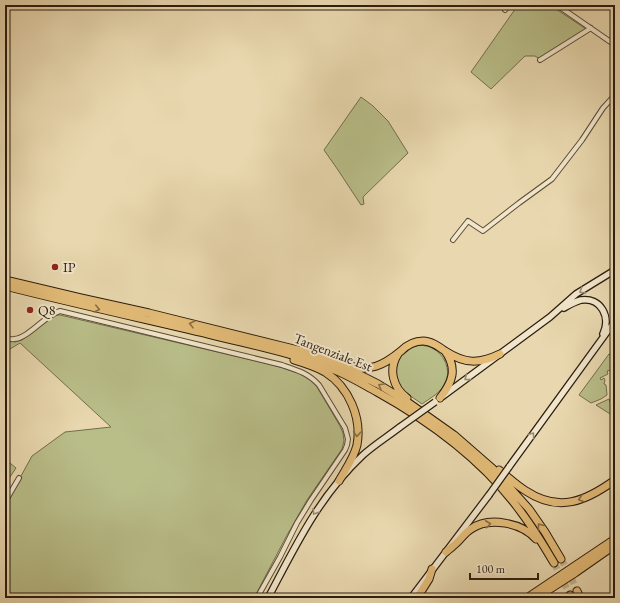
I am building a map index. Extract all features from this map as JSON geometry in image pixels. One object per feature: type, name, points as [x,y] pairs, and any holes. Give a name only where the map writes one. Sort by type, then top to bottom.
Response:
[{"type":"highway","name":"Tangenziale Est","points":[[5,280],[149,313],[306,352],[342,366],[378,384],[454,435],[492,469],[529,509],[561,559]]},
{"type":"highway","name":"Tangenziale Est","points":[[5,286],[305,358],[339,372],[401,406],[441,433],[464,451],[503,489],[521,511],[554,563],[550,562],[536,538],[530,533],[517,526],[500,523],[484,524],[470,529],[454,546],[446,552]]},
{"type":"highway","points":[[306,352],[314,353],[361,369],[380,365],[389,360],[407,345],[422,341],[433,343],[454,357],[472,362],[484,360],[500,354]]},
{"type":"highway","points":[[266,348],[274,353],[310,365],[325,372],[344,390],[351,402],[356,414],[358,429],[356,446],[350,463],[339,481]]},
{"type":"highway","points":[[437,400],[449,386],[452,374],[450,361],[443,350]]},
{"type":"highway","points":[[400,351],[393,368],[393,378],[396,387],[403,395],[438,421],[442,427]]},
{"type":"highway","points":[[471,449],[479,453],[526,492],[553,502],[567,502],[581,499],[596,493],[615,480]]},
{"type":"highway","points":[[527,598],[615,539]]},
{"type":"highway","points":[[536,598],[615,545]]},
{"type":"highway","points":[[417,598],[429,578],[432,569]]},
{"type":"highway","points":[[542,598],[567,582],[575,573]]},
{"type":"highway","points":[[521,598],[544,584],[551,582]]},
{"type":"main road","points":[[550,317],[576,294],[615,270]]},
{"type":"main road","points":[[268,598],[304,530],[320,505],[339,481],[363,456],[550,317],[574,302],[591,300],[602,308],[606,319],[606,329],[597,346]]},
{"type":"main road","points":[[411,598],[489,495],[615,321]]},
{"type":"street","points":[[506,10],[509,5]]},
{"type":"street","points":[[557,5],[615,45]]},
{"type":"street","points":[[540,60],[591,28]]},
{"type":"street","points":[[453,240],[468,221],[483,231],[518,203],[552,179],[582,140],[603,108],[615,95]]},
{"type":"street","points":[[5,338],[15,339],[25,335],[53,314],[60,311],[282,365],[300,371],[310,376],[314,380],[345,428],[348,439],[347,445],[297,523],[257,598]]},
{"type":"street","points":[[5,502],[19,478]]},
{"type":"green space","points":[[518,5],[550,5],[586,29],[540,59],[535,56],[525,56],[491,89],[471,72]]},
{"type":"green space","points":[[361,97],[373,106],[388,121],[408,153],[363,197],[364,204],[361,205],[324,150]]},
{"type":"green space","points":[[55,315],[273,365],[299,373],[310,379],[317,387],[343,433],[344,441],[342,449],[307,500],[254,598],[5,598],[5,505],[32,456],[65,432],[111,427],[20,343],[5,352],[5,340],[15,342],[22,340]]},
{"type":"green space","points":[[421,345],[430,347],[439,353],[445,362],[448,373],[441,390],[422,404],[402,390],[397,383],[395,366],[405,351],[412,347]]},
{"type":"green space","points":[[609,354],[615,356],[614,366],[610,367],[611,370],[607,371],[608,374],[600,378],[601,380],[604,378],[605,380],[604,384],[606,385],[607,395],[591,403],[579,395]]},
{"type":"green space","points":[[609,399],[610,402],[615,402],[615,417],[596,405]]},
{"type":"green space","points":[[5,459],[16,468],[8,480],[10,488],[5,497]]},
{"type":"tunnel","points":[[561,559],[577,591]]},
{"type":"tunnel","points":[[554,563],[570,595]]},
{"type":"place","name":"IP","points":[[55,267]]},
{"type":"place","name":"Q8","points":[[30,310]]}]
